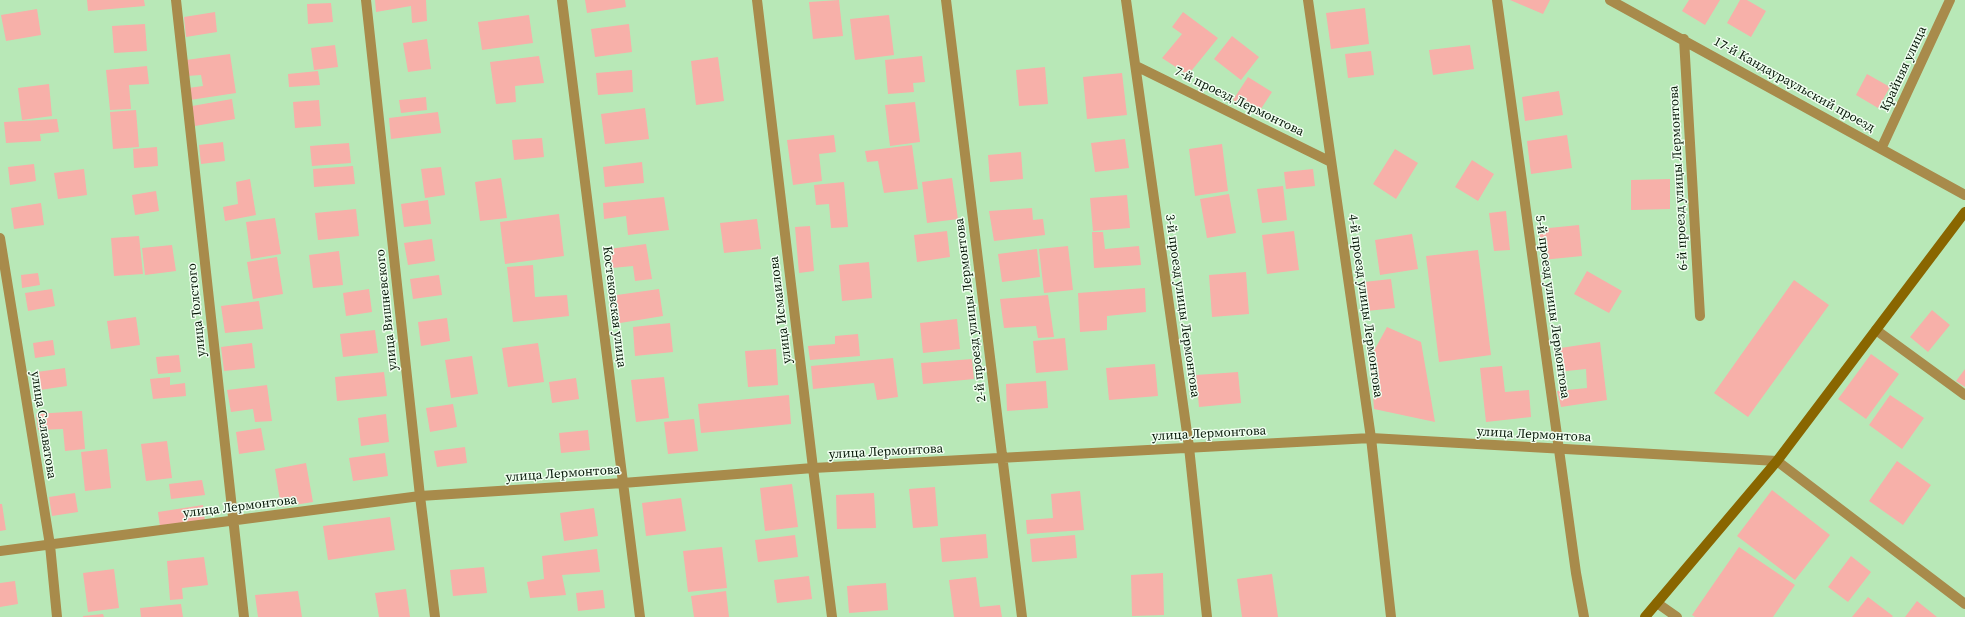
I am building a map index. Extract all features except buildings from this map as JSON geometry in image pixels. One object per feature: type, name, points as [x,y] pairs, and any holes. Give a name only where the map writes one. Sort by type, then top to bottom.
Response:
[{"type":"street","name":"улица Толстого","points":[[176,0],[244,617]]},
{"type":"street","name":"улица Вишневского","points":[[366,0],[420,496],[435,617]]},
{"type":"street","name":"Костековская улица","points":[[562,0],[640,617]]},
{"type":"street","name":"улица Исмаилова","points":[[757,0],[832,617]]},
{"type":"street","name":"2-й проезд улицы Лермонтова","points":[[946,0],[1022,617]]},
{"type":"street","name":"3-й проезд улицы Лермонтова","points":[[1126,0],[1188,447],[1207,617]]},
{"type":"street","name":"4-й проезд улицы Лермонтова","points":[[1308,0],[1370,438],[1391,617]]},
{"type":"street","name":"5-й проезд улицы Лермонтова","points":[[1497,0],[1576,573],[1584,617]]},
{"type":"street","name":"17-й Кандаураульский проезд","points":[[1610,0],[1684,39],[1965,195]]},
{"type":"street","name":"Крайняя улица","points":[[1881,149],[1950,0]]},
{"type":"street","name":"6-й проезд улицы Лермонтова","points":[[1684,39],[1700,316]]},
{"type":"street","name":"7-й проезд Лермонтова","points":[[1136,66],[1331,162]]},
{"type":"street","points":[[1645,617],[1777,461],[1965,212]]},
{"type":"street","name":"улица Салаватова","points":[[0,238],[50,545],[57,617]]},
{"type":"street","points":[[1876,330],[1965,395]]},
{"type":"street","name":"улица Лермонтова","points":[[0,551],[420,496],[623,483],[813,468],[1002,459],[1188,447],[1370,438],[1777,461]]},
{"type":"street","points":[[1777,461],[1965,604]]},
{"type":"street","points":[[1657,603],[1676,617]]}]
